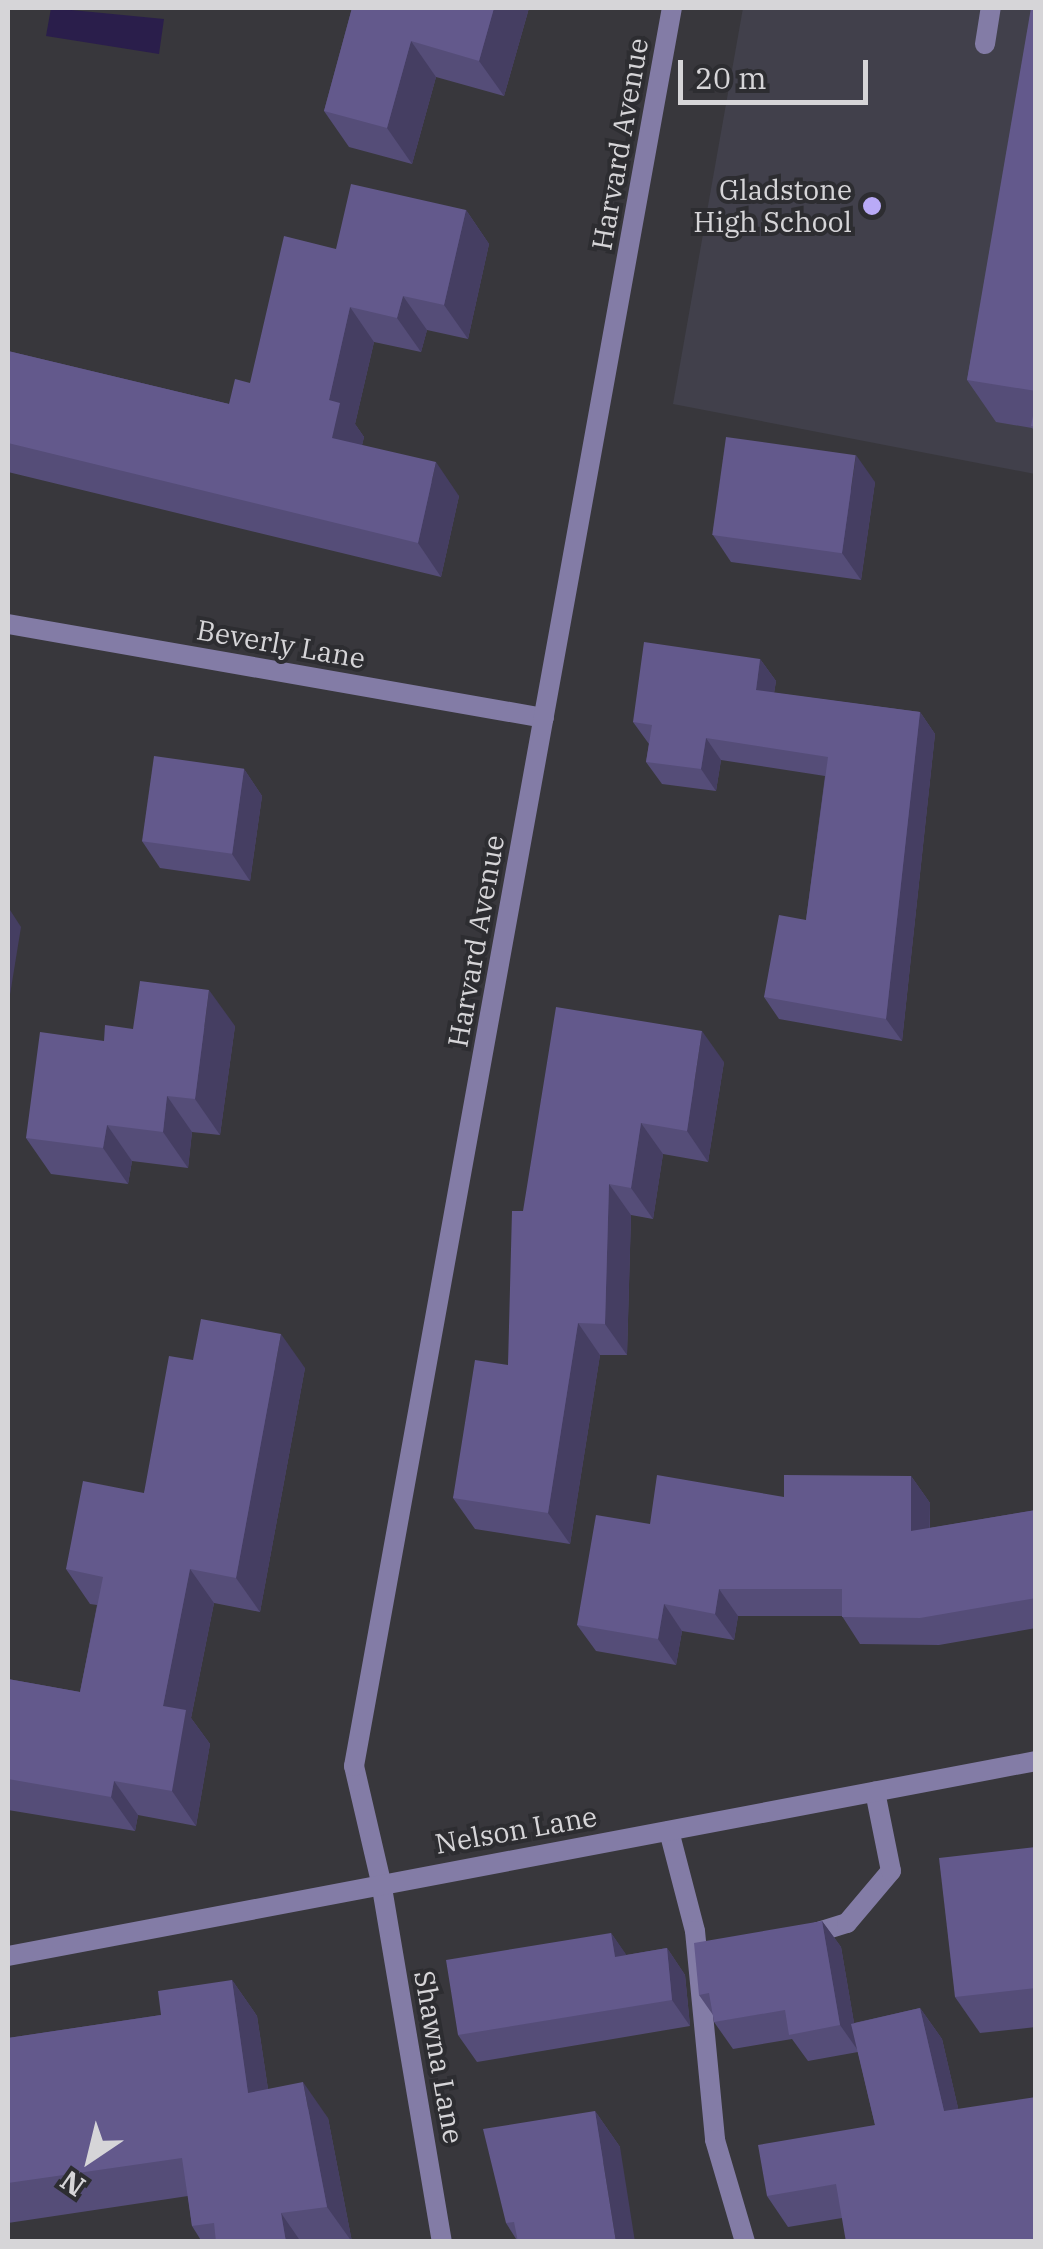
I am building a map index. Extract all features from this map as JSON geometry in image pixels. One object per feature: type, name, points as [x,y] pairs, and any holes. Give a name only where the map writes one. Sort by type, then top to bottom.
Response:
[{"type":"street","name":"Harvard Avenue","points":[[381,1882],[354,1766],[672,8]]},
{"type":"street","points":[[984,44],[991,8]]},
{"type":"street","name":"Beverly Lane","points":[[8,624],[544,718]]},
{"type":"street","name":"Nelson Lane","points":[[8,1956],[381,1882],[1036,1761]]},
{"type":"street","points":[[784,1942],[847,1923],[891,1871],[876,1792]]},
{"type":"street","points":[[669,1831],[698,1959],[715,2140],[745,2242]]},
{"type":"street","name":"Shawna Lane","points":[[381,1882],[442,2242]]},
{"type":"street","points":[[698,1959],[727,1958]]},
{"type":"shaded area","points":[[51,8],[164,19],[159,54],[46,36]]},
{"type":"shaded area","name":"Gladstone High School","points":[[743,8],[1035,8],[1035,474],[673,404]]},
{"type":"building","points":[[352,8],[494,8],[479,61],[411,41],[387,128],[324,111]]},
{"type":"building","points":[[1031,8],[1036,8],[1036,391],[967,380]]},
{"type":"building","points":[[351,184],[466,210],[444,305],[403,296],[397,318],[350,307],[329,400],[340,403],[332,438],[436,462],[418,543],[8,443],[8,351],[229,404],[235,379],[250,383],[284,236],[336,249]]},
{"type":"building","points":[[1036,400],[1036,427],[1031,426]]},
{"type":"building","points":[[726,437],[856,455],[842,553],[712,535]]},
{"type":"building","points":[[644,642],[760,659],[756,690],[920,712],[886,1019],[764,997],[779,915],[806,920],[828,757],[706,738],[701,769],[646,762],[652,725],[633,722]]},
{"type":"building","points":[[154,756],[244,769],[232,854],[142,841]]},
{"type":"building","points":[[140,981],[209,990],[195,1099],[167,1096],[163,1132],[107,1125],[103,1148],[26,1138],[40,1032],[104,1041],[105,1025],[133,1029]]},
{"type":"building","points":[[556,1007],[702,1031],[687,1131],[641,1123],[631,1188],[609,1184],[605,1324],[578,1323],[548,1513],[453,1498],[475,1360],[508,1365],[512,1211],[523,1211]]},
{"type":"building","points":[[201,1319],[281,1334],[236,1578],[190,1569],[163,1706],[186,1710],[172,1791],[114,1781],[111,1797],[8,1779],[8,1679],[80,1692],[103,1577],[66,1569],[83,1481],[144,1493],[169,1356],[193,1360]]},
{"type":"building","points":[[657,1475],[784,1497],[784,1475],[911,1476],[911,1531],[1036,1510],[1036,1598],[920,1618],[842,1617],[842,1589],[719,1589],[715,1614],[664,1604],[658,1639],[577,1625],[596,1515],[650,1524]]},
{"type":"building","points":[[1036,1847],[1036,1988],[955,1997],[939,1858]]},
{"type":"building","points":[[822,1921],[840,2025],[789,2035],[785,2010],[714,2022],[709,1993],[699,1995],[694,1943]]},
{"type":"building","points":[[611,1933],[615,1957],[667,1948],[672,2000],[458,2035],[446,1960]]},
{"type":"building","points":[[232,1980],[248,2093],[303,2082],[327,2207],[281,2213],[286,2242],[216,2242],[214,2223],[192,2226],[182,2158],[8,2183],[8,2038],[161,2015],[158,1991]]},
{"type":"building","points":[[920,2008],[944,2111],[1036,2097],[1036,2242],[846,2242],[836,2184],[767,2196],[758,2145],[875,2125],[851,2024]]},
{"type":"building","points":[[595,2111],[616,2242],[518,2242],[514,2222],[506,2223],[483,2129]]},
{"type":"place","name":"Gladstone High School","points":[[872,206]]}]
